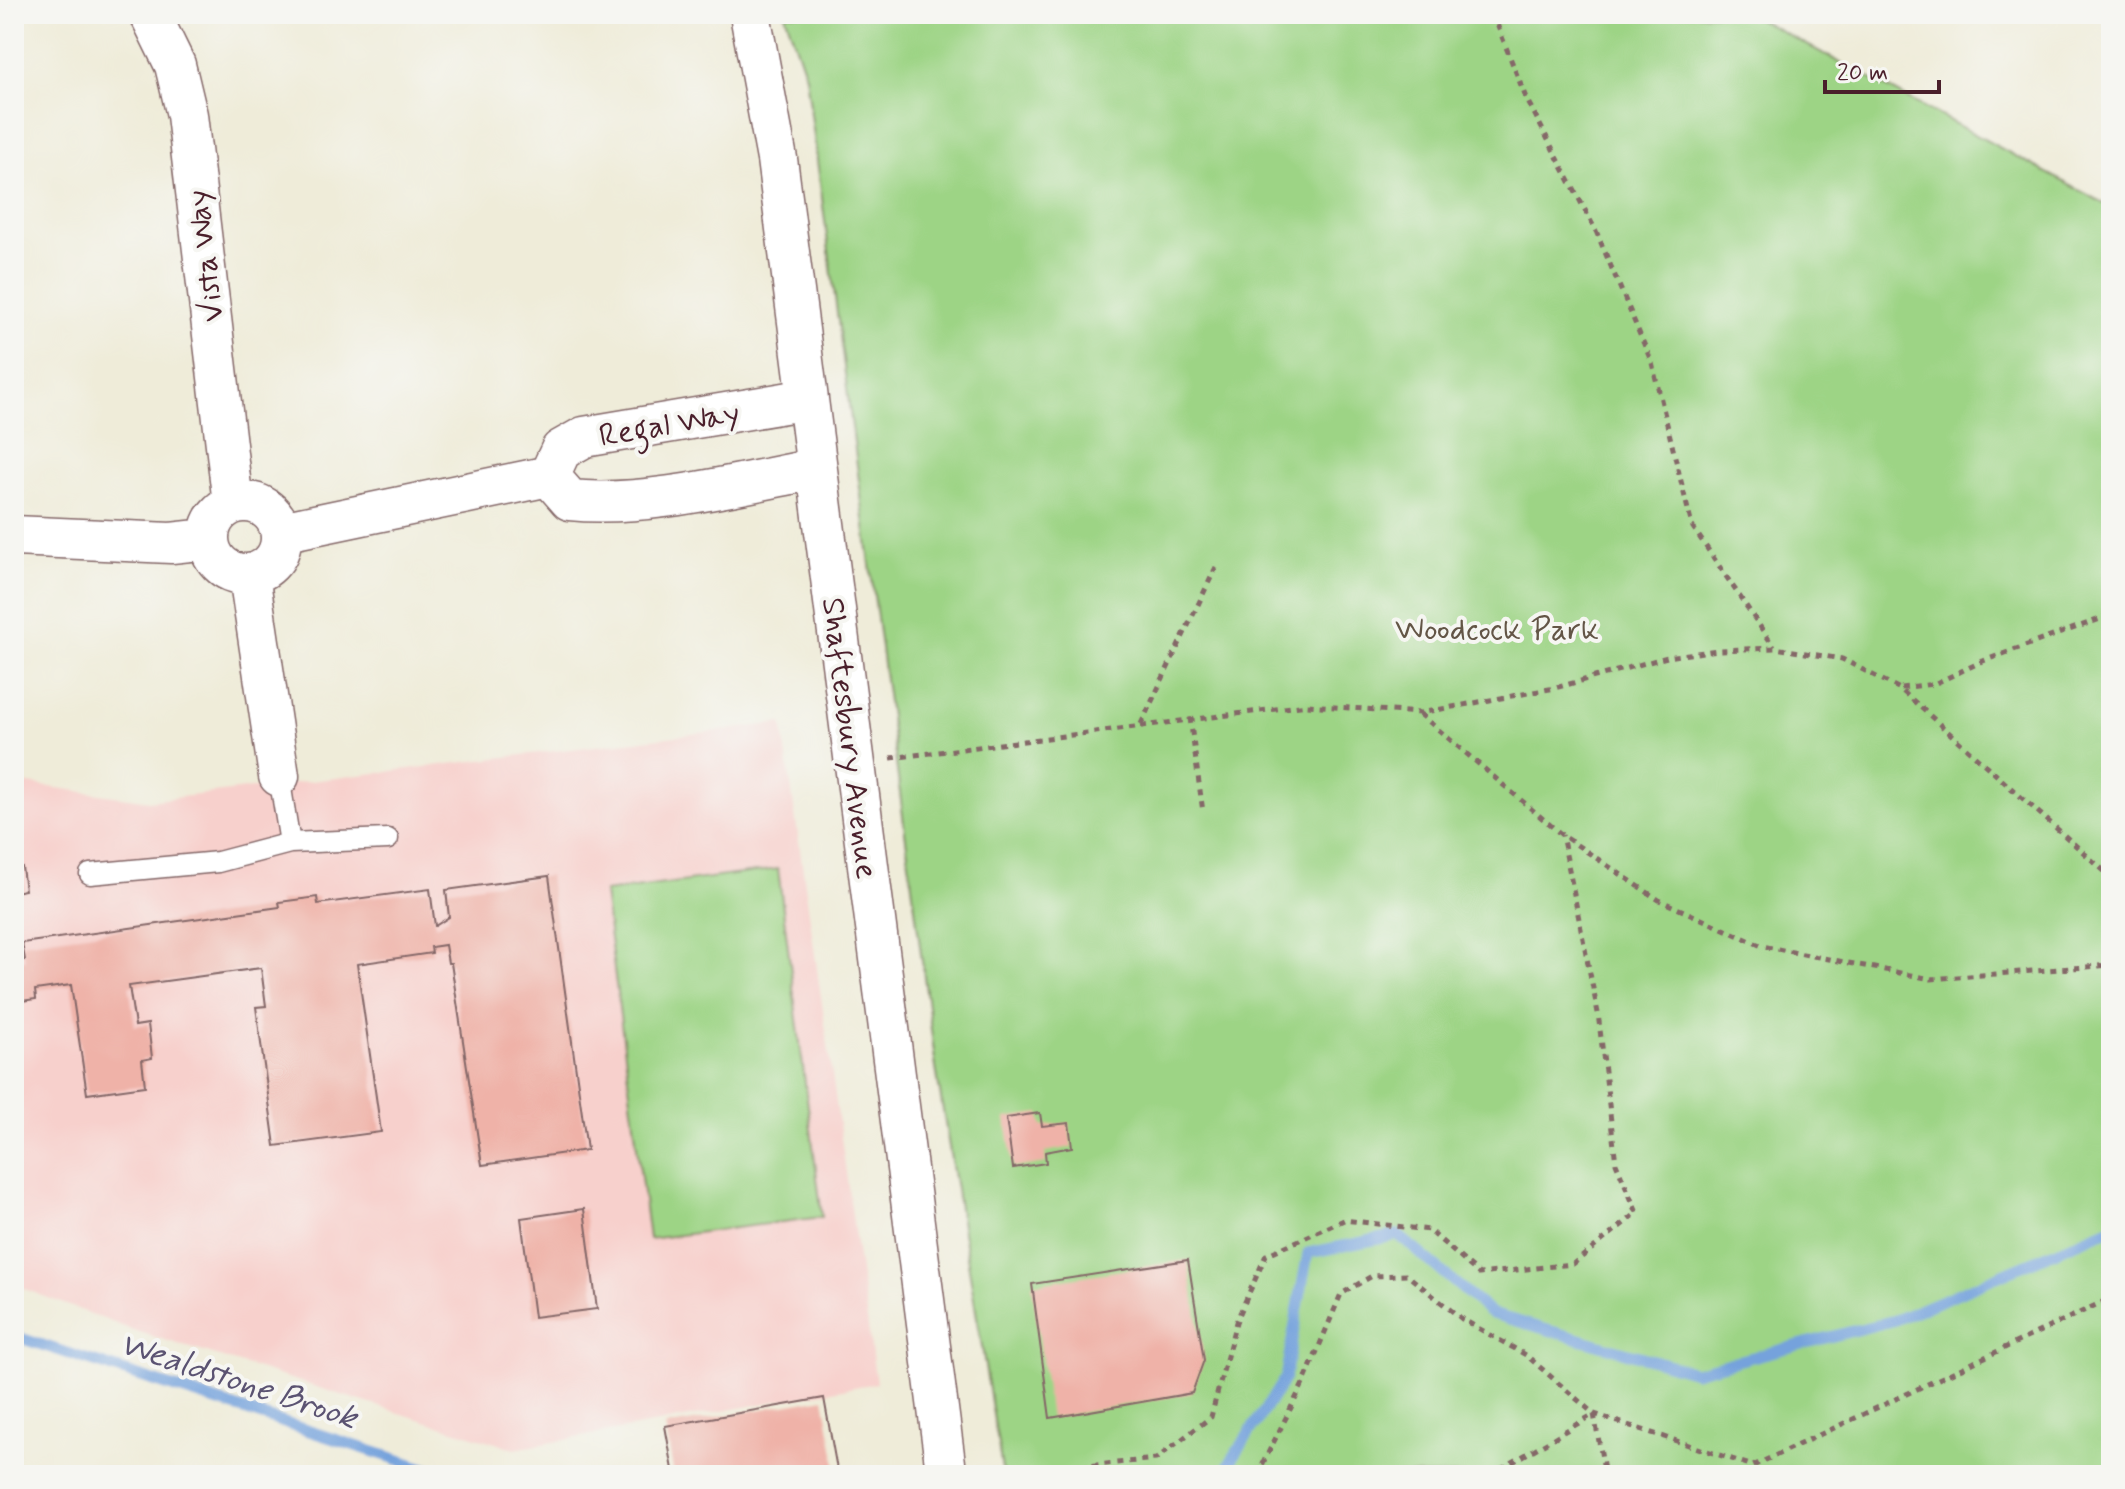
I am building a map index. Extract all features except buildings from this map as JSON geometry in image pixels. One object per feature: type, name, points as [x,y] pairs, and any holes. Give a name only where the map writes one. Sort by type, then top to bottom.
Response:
[{"type":"street","name":"Vista Way","points":[[150,14],[175,65],[187,115],[233,504]]},
{"type":"street","name":"Shaftesbury Avenue","points":[[750,14],[777,159],[945,1463]]},
{"type":"street","name":"Regal Way","points":[[808,399],[584,437],[561,450],[549,476],[570,500],[594,503],[704,490],[816,469]]},
{"type":"street","points":[[281,532],[549,476]]},
{"type":"street","points":[[246,502],[270,512],[281,532],[275,560],[249,575],[230,572],[220,565],[208,539],[218,513],[233,504],[246,502]]},
{"type":"street","points":[[14,536],[157,542],[208,539]]},
{"type":"street","points":[[249,575],[279,776]]},
{"type":"lane","points":[[279,776],[290,843]]},
{"type":"lane","points":[[90,874],[218,862],[290,843],[388,839]]},
{"type":"path","points":[[1493,14],[1526,98],[1596,231],[1652,363],[1692,526],[1775,648]]},
{"type":"path","points":[[1141,725],[1217,565]]},
{"type":"path","points":[[1900,689],[1934,684],[1983,661],[2111,615]]},
{"type":"path","points":[[854,763],[1307,705],[1420,713],[1555,688],[1667,657],[1718,650],[1775,648],[1842,659],[1900,689],[2111,877]]},
{"type":"path","points":[[1420,713],[1562,835],[1659,900],[1762,946],[1931,979],[2111,965]]},
{"type":"path","points":[[1190,718],[1203,812]]},
{"type":"path","points":[[997,1475],[1156,1459],[1167,1451],[1211,1417],[1236,1322],[1266,1255],[1344,1220],[1429,1230],[1479,1274],[1573,1264],[1637,1213],[1616,1163],[1598,1013],[1562,835]]},
{"type":"path","points":[[1257,1475],[1305,1380],[1341,1294],[1372,1276],[1407,1275],[1462,1319],[1526,1355],[1594,1414],[1753,1466],[2111,1298]]},
{"type":"path","points":[[1491,1475],[1594,1414]]},
{"type":"path","points":[[1594,1414],[1605,1475]]},
{"type":"shaded area","points":[[782,723],[876,1383],[515,1449],[130,1329],[14,1285],[14,782],[149,801]]},
{"type":"green space","name":"Woodcock Park","points":[[785,14],[1749,14],[2111,207],[2111,1475],[1003,1475],[936,1068],[806,76]]},
{"type":"green space","points":[[778,869],[822,1217],[649,1239],[604,892]]},
{"type":"waterway","name":"Wealdstone Brook","points":[[1222,1475],[1285,1378],[1308,1253],[1398,1235],[1492,1314],[1695,1372],[1895,1320],[2111,1228]]},
{"type":"waterway","name":"Wealdstone Brook","points":[[14,1336],[446,1475]]}]
